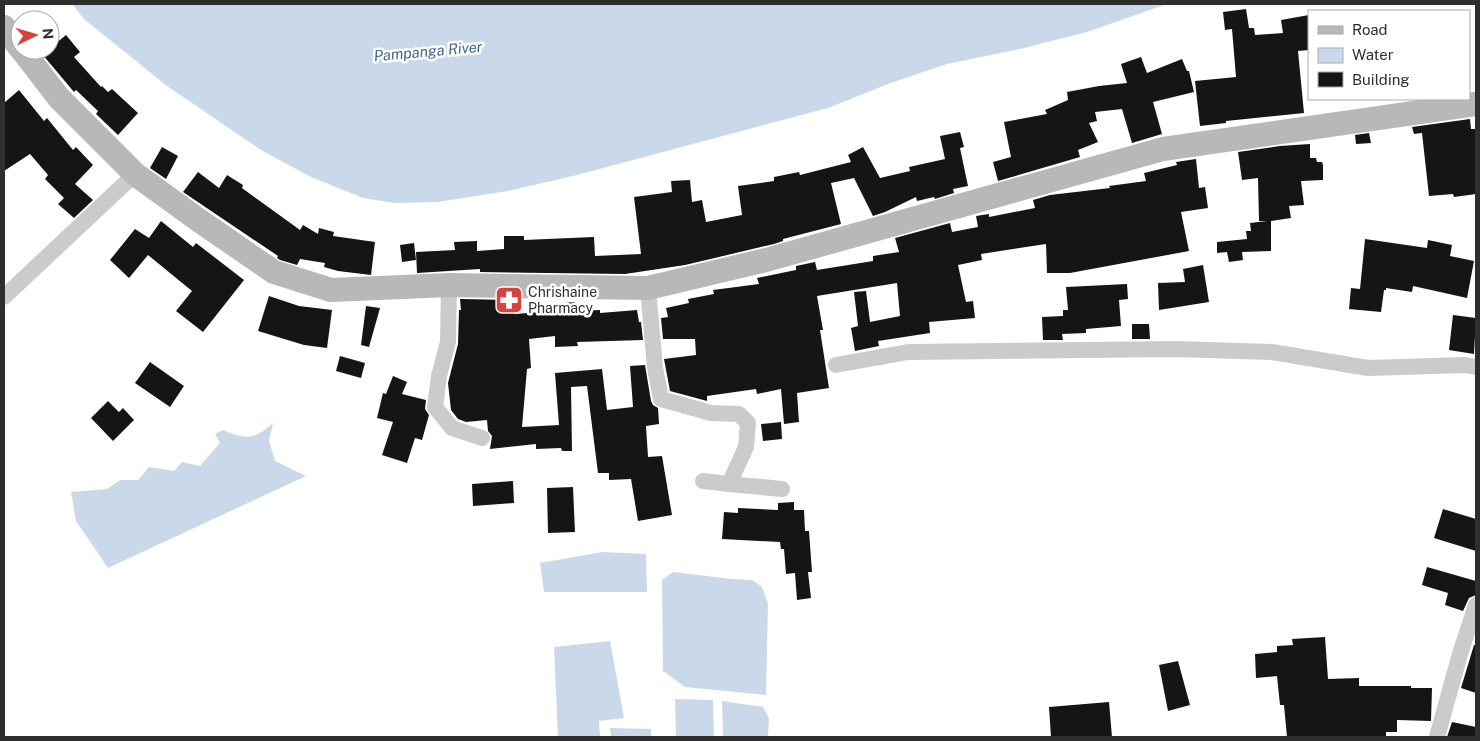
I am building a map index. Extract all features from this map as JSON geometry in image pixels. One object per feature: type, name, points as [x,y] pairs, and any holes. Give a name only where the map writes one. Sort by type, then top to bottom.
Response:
[{"type":"main road","points":[[30,60],[59,98],[135,174],[274,272],[331,290],[449,285],[648,288],[766,260],[1163,149],[1476,104]]},
{"type":"street","points":[[4,297],[135,174]]},
{"type":"street","points":[[449,285],[448,342],[439,376],[435,407],[452,428],[482,438]]},
{"type":"street","points":[[648,288],[655,368],[661,399],[711,413],[739,414],[748,423],[746,447],[729,484]]},
{"type":"street","points":[[836,365],[908,352],[1059,352],[1175,349],[1272,352],[1368,368],[1465,365],[1476,367]]},
{"type":"street","points":[[703,481],[782,489]]},
{"type":"street","points":[[1437,737],[1460,654],[1476,606]]},
{"type":"water","name":"Pampanga River","points":[[72,4],[1167,4],[1087,32],[1020,49],[947,64],[888,84],[828,108],[577,175],[508,191],[437,202],[395,203],[363,198],[311,177],[261,150],[167,86],[84,19]]},
{"type":"water","points":[[273,423],[269,440],[275,461],[306,476],[108,568],[76,521],[71,492],[107,489],[120,480],[138,480],[149,467],[174,471],[182,462],[200,466],[220,443],[215,434],[223,430],[238,436],[250,437],[260,433]]},
{"type":"water","points":[[602,552],[646,554],[647,592],[544,592],[540,563]]},
{"type":"water","points":[[673,572],[752,580],[762,587],[768,604],[766,695],[685,687],[663,671],[662,580]]},
{"type":"water","points":[[610,641],[624,718],[599,721],[600,737],[558,737],[554,647]]},
{"type":"water","points":[[675,699],[713,700],[714,737],[676,737]]},
{"type":"water","points":[[722,701],[763,707],[769,718],[768,737],[723,737]]},
{"type":"water","points":[[610,728],[651,729],[651,737],[611,737]]},
{"type":"building","points":[[1246,9],[1249,28],[1254,28],[1255,35],[1283,33],[1281,20],[1308,15],[1308,50],[1298,51],[1304,113],[1226,121],[1226,123],[1200,126],[1195,81],[1236,77],[1232,29],[1225,30],[1223,12]]},
{"type":"building","points":[[66,35],[80,52],[74,57],[101,87],[108,92],[112,89],[138,113],[118,135],[96,114],[98,111],[76,90],[74,92],[47,60],[60,60],[60,40]]},
{"type":"building","points":[[1141,57],[1147,73],[1182,59],[1187,71],[1189,71],[1194,92],[1153,102],[1162,134],[1132,143],[1122,109],[1095,112],[1097,121],[1089,123],[1098,142],[1078,150],[1080,157],[998,181],[993,162],[1011,157],[1004,122],[1047,114],[1045,110],[1068,100],[1067,92],[1127,83],[1121,64]]},
{"type":"building","points":[[19,90],[44,121],[47,118],[73,150],[76,147],[93,165],[75,184],[93,200],[74,218],[58,204],[64,198],[45,179],[48,175],[30,154],[4,171],[4,103]]},
{"type":"building","points":[[1470,119],[1471,129],[1476,129],[1476,194],[1454,197],[1453,194],[1429,196],[1422,133],[1414,134],[1412,127]]},
{"type":"building","points":[[960,132],[964,147],[960,148],[968,186],[953,189],[954,193],[935,199],[934,197],[917,201],[916,197],[873,216],[854,178],[831,183],[841,224],[783,239],[783,241],[774,244],[685,265],[625,274],[480,272],[480,269],[417,273],[416,252],[455,250],[454,242],[477,241],[477,251],[504,249],[504,236],[524,236],[524,240],[594,237],[595,256],[641,254],[634,197],[672,192],[671,181],[690,180],[692,202],[702,200],[706,222],[742,215],[738,186],[774,181],[774,177],[799,172],[800,175],[851,162],[848,155],[863,147],[880,178],[910,171],[909,167],[945,159],[940,136]]},
{"type":"building","points":[[1369,133],[1371,143],[1356,144],[1355,135]]},
{"type":"building","points":[[1310,144],[1310,158],[1316,158],[1317,162],[1322,162],[1323,180],[1301,181],[1304,205],[1289,206],[1291,218],[1271,221],[1271,251],[1242,252],[1243,260],[1229,262],[1227,252],[1217,253],[1217,242],[1247,239],[1246,231],[1251,231],[1250,223],[1267,221],[1259,221],[1258,178],[1242,180],[1238,152]]},
{"type":"building","points":[[162,147],[178,156],[166,179],[150,168]]},
{"type":"building","points":[[1196,159],[1199,188],[1205,187],[1208,208],[1181,212],[1189,251],[1070,273],[1047,273],[1046,244],[981,254],[982,260],[958,265],[966,302],[973,301],[975,318],[929,322],[930,333],[878,341],[879,346],[855,351],[851,328],[858,326],[854,292],[866,291],[870,322],[900,316],[897,283],[817,296],[823,330],[820,330],[829,388],[797,393],[799,422],[784,424],[781,389],[757,394],[756,389],[707,396],[707,401],[670,391],[664,359],[696,355],[695,339],[663,339],[661,318],[668,317],[666,308],[689,303],[688,299],[714,294],[713,290],[759,284],[757,278],[796,270],[796,266],[815,262],[817,270],[873,261],[873,256],[899,252],[895,238],[950,223],[952,232],[978,227],[976,216],[989,214],[989,217],[1035,208],[1033,200],[1050,195],[1110,188],[1109,186],[1146,181],[1144,173],[1177,165],[1176,162]]},
{"type":"building","points":[[198,172],[219,188],[227,175],[243,185],[242,188],[300,230],[303,225],[318,234],[319,228],[334,232],[333,236],[375,242],[371,275],[338,271],[324,267],[325,263],[300,259],[297,265],[280,260],[277,258],[278,256],[183,192]]},
{"type":"building","points":[[161,221],[193,247],[196,243],[244,280],[203,332],[176,311],[192,291],[148,255],[129,278],[110,260],[135,229],[149,238]]},
{"type":"building","points":[[1365,239],[1427,248],[1428,240],[1452,245],[1450,256],[1474,261],[1467,298],[1413,286],[1412,292],[1386,288],[1384,290],[1381,312],[1349,309],[1351,288],[1360,289]]},
{"type":"building","points":[[414,243],[416,260],[402,262],[400,245]]},
{"type":"building","points":[[1203,265],[1209,302],[1159,310],[1158,283],[1185,282],[1183,269]]},
{"type":"building","points":[[1127,284],[1128,299],[1119,300],[1121,326],[1086,329],[1086,333],[1062,334],[1063,340],[1043,340],[1042,317],[1063,316],[1063,310],[1068,310],[1066,287]]},
{"type":"building","points":[[269,296],[299,306],[332,310],[327,348],[304,345],[258,331]]},
{"type":"building","points":[[460,299],[515,300],[515,314],[554,311],[553,304],[575,302],[576,311],[600,310],[600,313],[637,310],[639,322],[641,322],[643,340],[577,342],[578,346],[555,347],[555,336],[529,339],[531,368],[527,369],[522,427],[559,425],[555,373],[602,369],[607,410],[633,407],[630,366],[645,365],[651,401],[658,408],[659,424],[646,426],[648,457],[662,456],[672,515],[638,521],[631,479],[609,480],[609,473],[598,473],[587,386],[571,387],[572,451],[562,451],[561,448],[536,449],[536,444],[490,449],[492,436],[488,431],[487,420],[466,422],[458,419],[451,410],[448,383],[458,344]]},
{"type":"building","points":[[366,306],[380,308],[369,347],[361,345]]},
{"type":"building","points":[[1453,315],[1476,318],[1474,354],[1449,350]]},
{"type":"building","points":[[1132,324],[1149,324],[1150,339],[1132,339]]},
{"type":"building","points":[[340,356],[365,363],[361,378],[336,371]]},
{"type":"building","points":[[150,362],[184,386],[170,407],[135,383]]},
{"type":"building","points":[[393,376],[407,382],[402,394],[426,400],[425,409],[429,415],[422,440],[415,438],[407,463],[382,455],[393,422],[377,418],[383,393],[386,394]]},
{"type":"building","points":[[108,401],[119,412],[123,408],[134,420],[113,441],[91,418]]},
{"type":"building","points":[[781,422],[782,439],[763,441],[761,424]]},
{"type":"building","points":[[513,481],[514,503],[473,506],[472,484]]},
{"type":"building","points":[[573,487],[575,532],[548,533],[547,488]]},
{"type":"building","points":[[794,502],[794,510],[804,510],[805,531],[809,531],[812,572],[808,572],[811,598],[797,600],[795,573],[786,574],[784,549],[781,549],[780,542],[722,539],[724,512],[738,513],[738,508],[778,510],[778,503]]},
{"type":"building","points":[[1443,509],[1476,519],[1476,551],[1434,538]]},
{"type":"building","points":[[1427,567],[1476,581],[1476,595],[1469,598],[1463,611],[1445,605],[1448,593],[1422,585]]},
{"type":"building","points":[[1325,637],[1328,679],[1359,678],[1359,686],[1432,688],[1431,721],[1397,720],[1397,732],[1386,732],[1386,737],[1287,737],[1284,705],[1280,705],[1277,676],[1256,678],[1255,654],[1277,652],[1277,646],[1293,645],[1292,639]]},
{"type":"building","points":[[1474,645],[1476,645],[1476,693],[1461,688]]},
{"type":"building","points":[[1178,661],[1190,705],[1168,711],[1159,665]]},
{"type":"building","points":[[1109,702],[1112,737],[1051,737],[1049,707]]},
{"type":"building","points":[[1452,722],[1476,727],[1476,737],[1447,737]]},
{"type":"place","name":"Chrishaine Pharmacy","points":[[509,300]]}]
